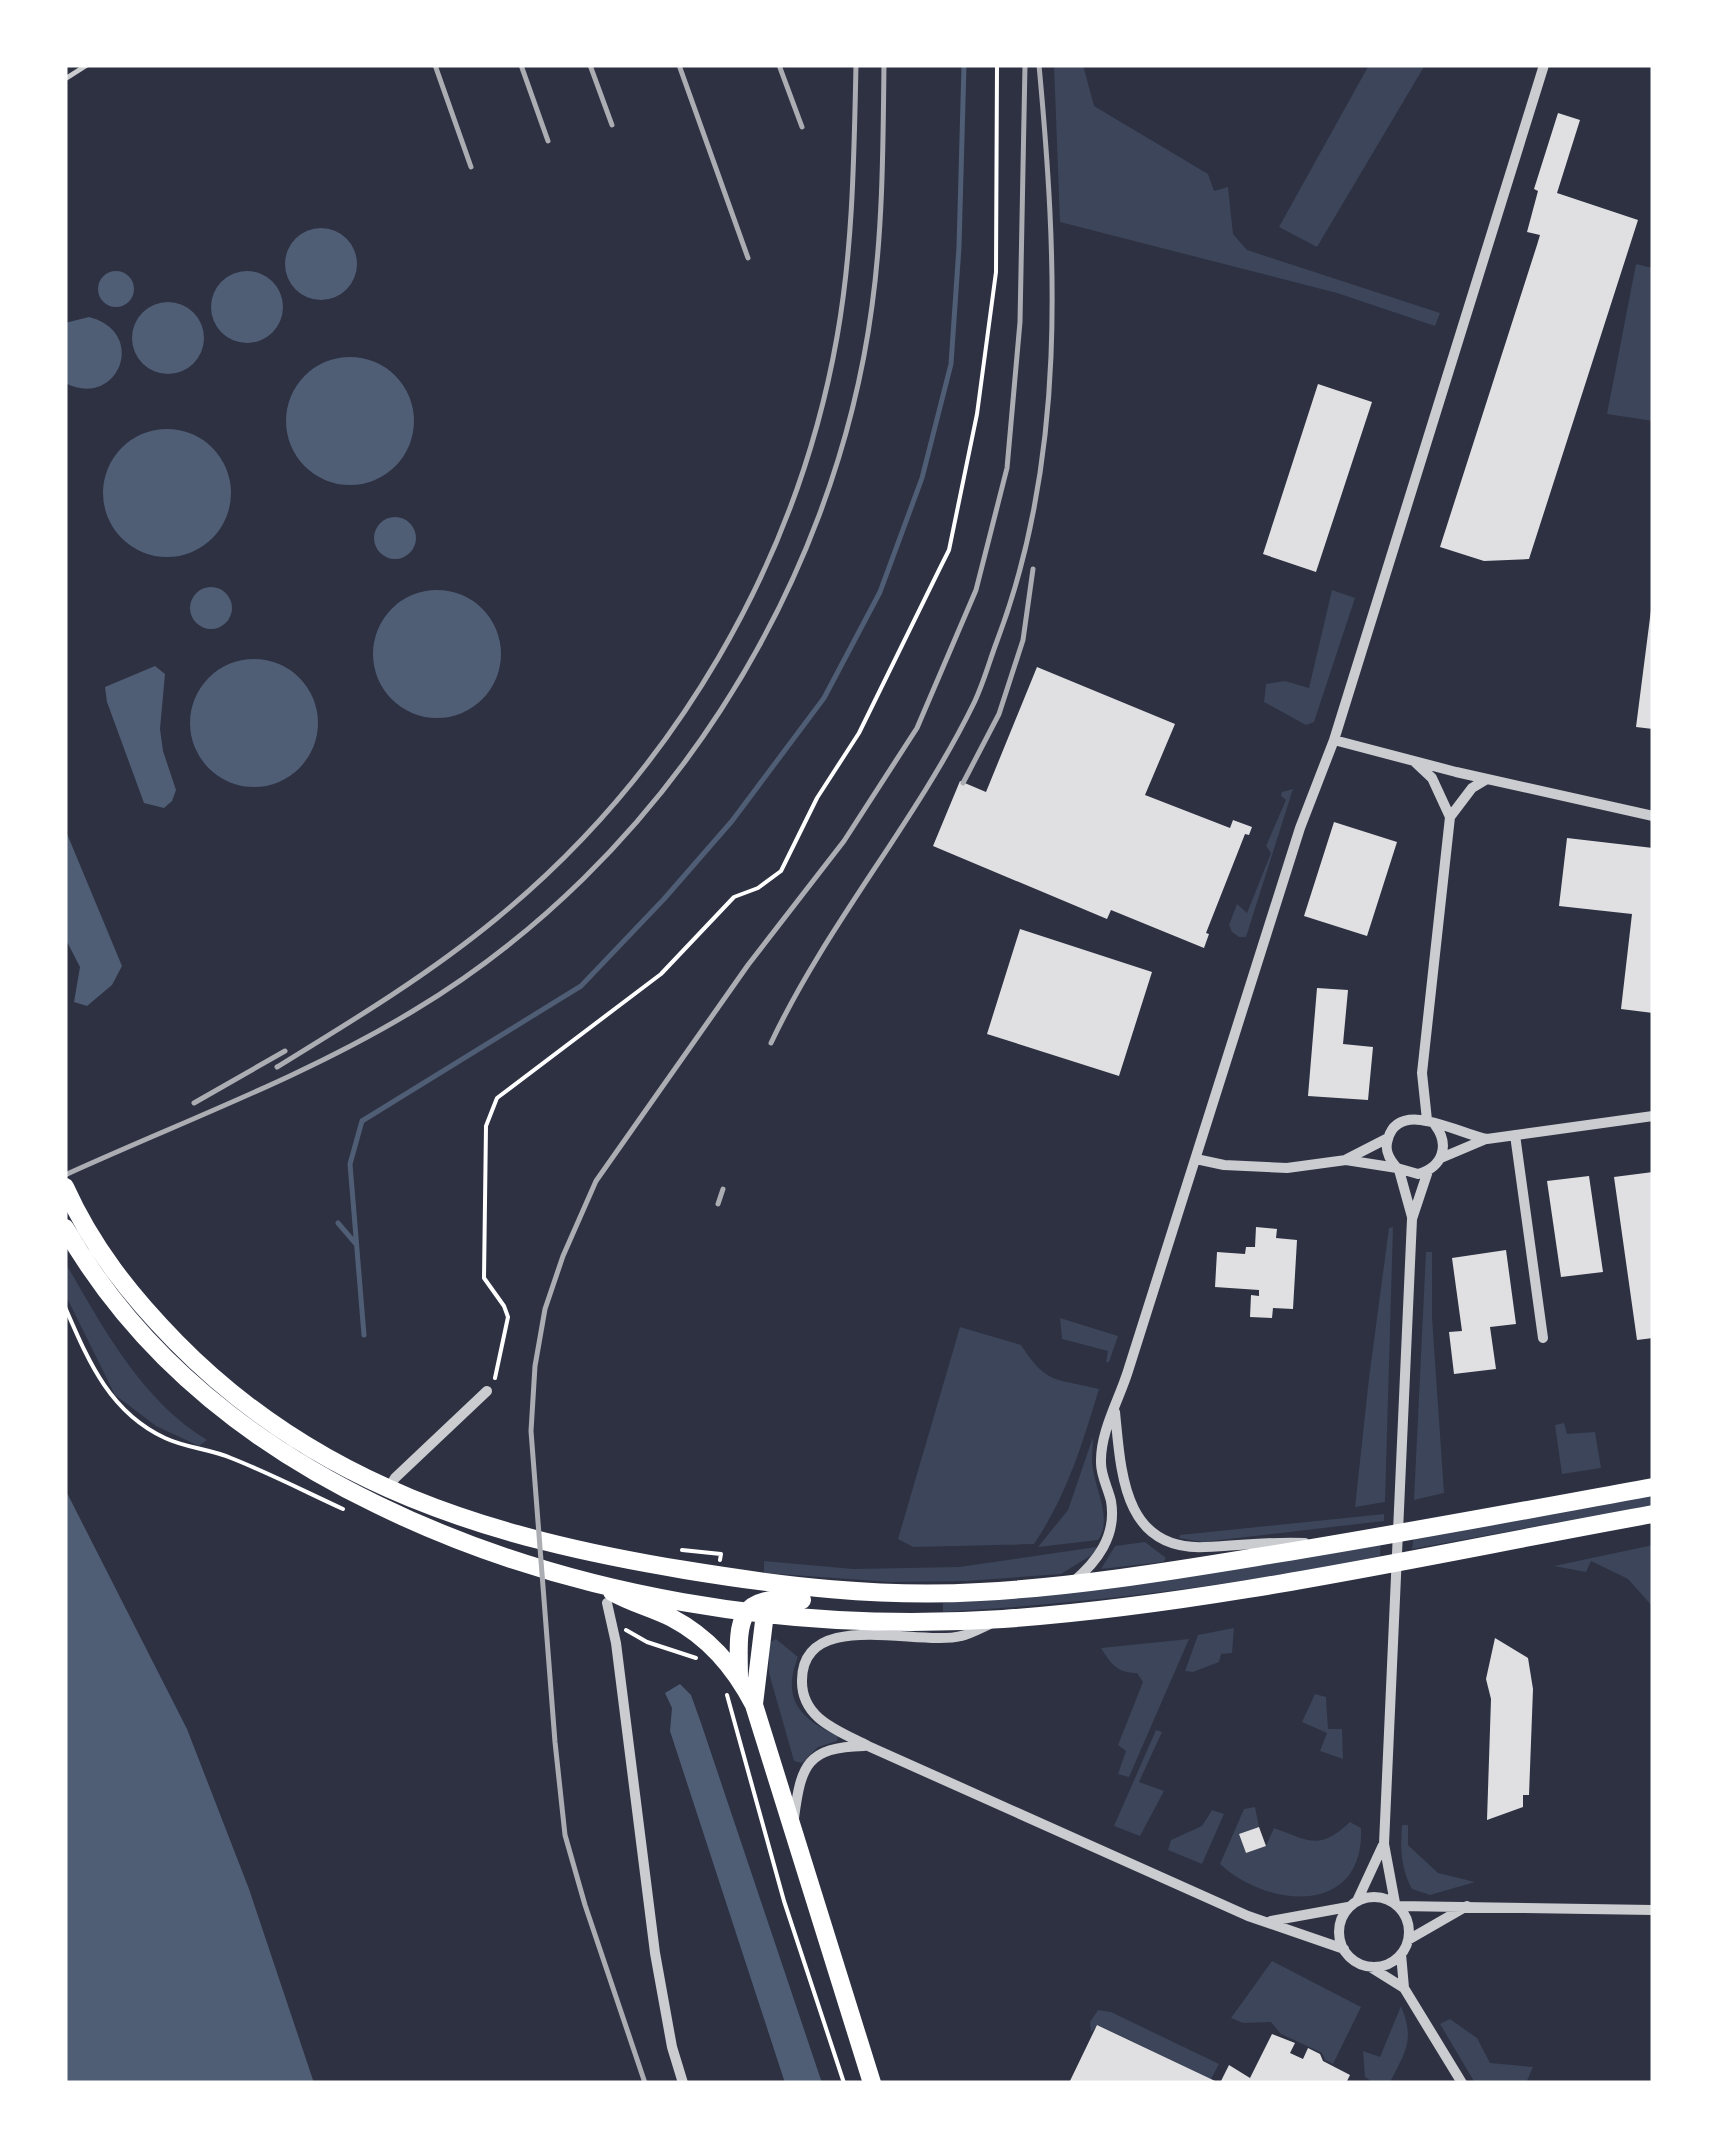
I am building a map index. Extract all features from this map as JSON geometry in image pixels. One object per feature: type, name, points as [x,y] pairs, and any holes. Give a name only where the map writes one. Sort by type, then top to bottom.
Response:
[{"type":"main road","points":[[65,1187],[94,1243],[118,1278],[191,1357],[245,1405],[281,1430],[387,1489],[494,1528],[621,1559],[817,1590],[931,1594]]},
{"type":"main road","points":[[65,1228],[94,1275],[156,1351],[246,1428],[292,1459],[376,1504],[484,1551],[594,1582],[757,1609],[883,1621],[1003,1618],[1163,1600],[1653,1514]]},
{"type":"main road","points":[[732,1683],[740,1630],[757,1609],[782,1598],[867,1605],[931,1594],[1071,1584],[1166,1572],[1653,1487]]},
{"type":"main road","points":[[730,1578],[757,1609],[754,1704],[872,2083]]},
{"type":"main road","points":[[594,1582],[627,1601],[671,1618],[701,1637],[732,1683],[754,1704]]},
{"type":"street","points":[[1071,1584],[1097,1560],[1109,1533],[1111,1502],[1100,1465],[1104,1436],[1304,814],[1334,740],[1544,65]]},
{"type":"street","points":[[1334,740],[1653,816]]},
{"type":"street","points":[[1415,762],[1432,778],[1450,816],[1422,1074],[1431,1122],[1443,1140],[1441,1158]]},
{"type":"street","points":[[1450,816],[1472,788],[1488,779]]},
{"type":"street","points":[[1003,1618],[960,1637],[836,1637],[810,1654],[802,1680],[808,1708],[828,1726],[868,1746],[1111,1856],[1266,1922],[1344,1950],[1360,1964],[1388,1964],[1401,1954],[1408,1940],[1408,1922],[1396,1905],[1384,1844],[1412,1219],[1428,1172],[1441,1158],[1486,1138],[1653,1116]]},
{"type":"street","points":[[1346,1160],[1388,1138],[1399,1122],[1408,1118],[1486,1138]]},
{"type":"street","points":[[1515,1135],[1543,1338]]},
{"type":"street","points":[[1388,1138],[1388,1154],[1398,1169],[1412,1219]]},
{"type":"street","points":[[1196,1159],[1224,1165],[1287,1168],[1346,1160],[1408,1174],[1428,1172]]},
{"type":"street","points":[[387,1489],[487,1391]]},
{"type":"street","points":[[1115,1411],[1121,1478],[1136,1516],[1154,1535],[1174,1544],[1201,1548],[1266,1541],[1332,1545]]},
{"type":"street","points":[[607,1604],[616,1642],[655,1953],[683,2083]]},
{"type":"street","points":[[793,1824],[803,1772],[816,1757],[832,1747],[868,1746]]},
{"type":"street","points":[[1344,1950],[1339,1928],[1384,1844]]},
{"type":"street","points":[[1266,1922],[1376,1897],[1396,1905],[1653,1910]]},
{"type":"street","points":[[1408,1940],[1468,1906]]},
{"type":"street","points":[[1401,1954],[1404,1988]]},
{"type":"street","points":[[1371,1966],[1404,1988],[1462,2083]]},
{"type":"lane","points":[[65,80],[87,65]]},
{"type":"path","points":[[487,1391],[496,1378],[508,1317],[484,1278],[486,1126],[496,1098],[661,974],[734,897],[758,888],[780,871],[817,798],[859,733],[949,550],[977,414],[996,272],[997,65]]},
{"type":"path","points":[[65,1307],[107,1394],[139,1423],[162,1437],[228,1456]]},
{"type":"path","points":[[732,1683],[784,1901],[844,2083]]},
{"type":"shaded area","points":[[1054,65],[1083,65],[1094,106],[1208,174],[1214,191],[1228,187],[1233,234],[1247,250],[1440,313],[1435,326],[1337,293],[1060,222]]},
{"type":"shaded area","points":[[1369,65],[1425,65],[1317,247],[1279,227]]},
{"type":"shaded area","points":[[321,228],[347,238],[357,264],[347,290],[321,300],[295,290],[285,264],[295,238]]},
{"type":"shaded area","points":[[1636,264],[1653,268],[1653,421],[1607,414]]},
{"type":"shaded area","points":[[116,271],[129,276],[134,289],[129,302],[116,307],[103,302],[98,289],[103,276]]},
{"type":"shaded area","points":[[247,271],[273,281],[283,307],[273,333],[247,343],[221,333],[211,307],[221,281]]},
{"type":"shaded area","points":[[168,302],[194,312],[204,338],[194,364],[168,374],[142,364],[132,338],[142,312]]},
{"type":"shaded area","points":[[89,317],[107,325],[118,337],[122,352],[112,378],[100,386],[84,389],[65,383],[65,323]]},
{"type":"shaded area","points":[[350,357],[375,361],[396,375],[410,396],[414,421],[410,446],[396,467],[375,481],[350,485],[325,481],[304,467],[290,446],[286,421],[290,396],[304,375],[325,361]]},
{"type":"shaded area","points":[[167,429],[192,433],[213,447],[227,468],[231,493],[227,518],[213,539],[192,553],[167,557],[142,553],[121,539],[107,518],[103,493],[107,468],[121,447],[142,433]]},
{"type":"shaded area","points":[[395,517],[410,523],[416,538],[410,553],[395,559],[380,553],[374,538],[380,523]]},
{"type":"shaded area","points":[[211,587],[226,593],[232,608],[226,623],[211,629],[196,623],[190,608],[196,593]]},
{"type":"shaded area","points":[[437,590],[462,595],[483,608],[496,629],[501,654],[496,679],[483,700],[462,713],[437,718],[412,713],[391,700],[378,679],[373,654],[378,629],[391,608],[412,595]]},
{"type":"shaded area","points":[[1332,590],[1355,598],[1314,722],[1306,725],[1264,702],[1266,684],[1285,681],[1309,688]]},
{"type":"shaded area","points":[[254,659],[279,663],[300,677],[314,698],[318,723],[314,748],[300,769],[279,783],[254,787],[229,783],[208,769],[194,748],[190,723],[194,698],[208,677],[229,663]]},
{"type":"shaded area","points":[[155,666],[165,674],[160,729],[176,790],[164,808],[144,803],[105,687]]},
{"type":"shaded area","points":[[1293,789],[1246,937],[1239,937],[1229,925],[1237,904],[1247,913],[1271,853],[1266,846],[1286,800],[1282,792]]},
{"type":"shaded area","points":[[65,829],[122,966],[112,985],[87,1006],[74,1002],[80,967],[65,938]]},
{"type":"shaded area","points":[[1393,1227],[1385,1502],[1355,1507],[1389,1228]]},
{"type":"shaded area","points":[[1426,1252],[1432,1252],[1432,1317],[1444,1493],[1414,1500]]},
{"type":"shaded area","points":[[65,1262],[109,1336],[143,1383],[184,1424],[207,1440],[199,1446],[156,1426],[115,1395],[65,1294]]},
{"type":"shaded area","points":[[1060,1318],[1118,1336],[1109,1362],[1108,1351],[1062,1339]]},
{"type":"shaded area","points":[[960,1327],[1021,1345],[1038,1367],[1053,1378],[1099,1389],[1065,1488],[1034,1544],[913,1547],[898,1539]]},
{"type":"shaded area","points":[[1564,1423],[1567,1434],[1595,1432],[1601,1468],[1562,1474],[1555,1425]]},
{"type":"shaded area","points":[[1093,1437],[1092,1466],[1104,1515],[1098,1540],[1038,1547],[1068,1510]]},
{"type":"shaded area","points":[[65,1489],[187,1729],[249,1889],[314,2083],[65,2083]]},
{"type":"shaded area","points":[[1653,1494],[1653,1505],[1412,1549],[1414,1536]]},
{"type":"shaded area","points":[[1384,1514],[1384,1521],[1203,1542],[1179,1538],[1180,1535]]},
{"type":"shaded area","points":[[1381,1540],[1380,1556],[1272,1576],[1108,1598],[943,1612],[943,1603],[1163,1579]]},
{"type":"shaded area","points":[[1145,1542],[1166,1558],[1163,1562],[1101,1569],[1115,1546]]},
{"type":"shaded area","points":[[1653,1545],[1653,1607],[1628,1579],[1591,1561],[1586,1572],[1554,1566]]},
{"type":"shaded area","points":[[1096,1547],[1095,1553],[1061,1574],[891,1582],[764,1573],[764,1561],[853,1569],[959,1567]]},
{"type":"shaded area","points":[[1234,1628],[1232,1653],[1221,1654],[1219,1662],[1193,1672],[1185,1671],[1198,1635]]},
{"type":"shaded area","points":[[776,1639],[798,1657],[792,1685],[798,1706],[814,1723],[838,1736],[837,1741],[818,1747],[802,1763],[794,1761],[769,1673],[769,1643]]},
{"type":"shaded area","points":[[1189,1639],[1129,1777],[1118,1774],[1126,1751],[1118,1745],[1143,1682],[1137,1673],[1115,1666],[1101,1648]]},
{"type":"shaded area","points":[[680,1684],[691,1695],[701,1723],[822,2083],[785,2083],[670,1731],[672,1708],[665,1693]]},
{"type":"shaded area","points":[[1315,1694],[1326,1697],[1328,1729],[1342,1729],[1343,1759],[1320,1751],[1327,1733],[1302,1722]]},
{"type":"shaded area","points":[[1156,1730],[1162,1732],[1139,1782],[1164,1791],[1140,1836],[1114,1826]]},
{"type":"shaded area","points":[[1255,1807],[1259,1827],[1239,1834],[1246,1853],[1266,1846],[1274,1828],[1314,1841],[1330,1837],[1350,1822],[1361,1828],[1358,1856],[1348,1877],[1331,1890],[1311,1896],[1288,1896],[1264,1890],[1220,1864],[1244,1809]]},
{"type":"shaded area","points":[[1212,1810],[1224,1814],[1202,1864],[1168,1850],[1171,1840],[1202,1826]]},
{"type":"shaded area","points":[[1402,1825],[1408,1825],[1408,1845],[1438,1873],[1475,1882],[1430,1895],[1412,1889],[1402,1858]]},
{"type":"shaded area","points":[[1272,1961],[1361,2007],[1333,2064],[1322,2053],[1281,2034],[1271,2022],[1243,2023],[1231,2018]]},
{"type":"shaded area","points":[[1401,2006],[1408,2037],[1404,2053],[1390,2082],[1371,2081],[1365,2077],[1363,2051],[1380,2057]]},
{"type":"shaded area","points":[[1098,2010],[1111,2012],[1219,2064],[1211,2079],[1098,2025],[1091,2032],[1090,2022]]},
{"type":"shaded area","points":[[1450,2019],[1477,2038],[1490,2063],[1533,2067],[1526,2083],[1475,2083],[1440,2024]]},
{"type":"building","points":[[1558,113],[1580,120],[1557,193],[1638,220],[1529,559],[1484,561],[1440,547],[1540,235],[1527,232],[1538,191],[1534,189]]},
{"type":"building","points":[[1318,384],[1372,402],[1316,572],[1263,554]]},
{"type":"building","points":[[1653,610],[1653,729],[1636,727]]},
{"type":"building","points":[[1037,667],[1175,724],[1145,795],[1230,828],[1233,820],[1252,827],[1249,835],[1245,834],[1206,933],[1209,934],[1204,948],[1111,910],[1107,919],[933,846],[960,781],[986,792]]},
{"type":"building","points":[[1334,822],[1397,842],[1367,936],[1304,916]]},
{"type":"building","points":[[1567,838],[1653,848],[1653,1013],[1621,1009],[1632,914],[1559,906]]},
{"type":"building","points":[[1020,929],[1152,972],[1119,1076],[987,1034]]},
{"type":"building","points":[[1317,988],[1348,990],[1343,1044],[1373,1047],[1368,1100],[1308,1096]]},
{"type":"building","points":[[1653,1172],[1653,1338],[1637,1340],[1614,1177]]},
{"type":"building","points":[[1589,1176],[1603,1272],[1561,1277],[1547,1181]]},
{"type":"building","points":[[1256,1227],[1277,1229],[1276,1238],[1297,1240],[1293,1309],[1273,1308],[1272,1318],[1250,1317],[1251,1295],[1259,1296],[1259,1290],[1215,1287],[1217,1252],[1245,1254],[1246,1247],[1255,1247]]},
{"type":"building","points":[[1506,1250],[1516,1324],[1490,1327],[1496,1369],[1454,1374],[1449,1332],[1462,1331],[1452,1258]]},
{"type":"building","points":[[1495,1638],[1528,1658],[1533,1689],[1529,1795],[1523,1795],[1523,1807],[1487,1820],[1491,1699],[1486,1679]]},
{"type":"building","points":[[1259,1827],[1266,1846],[1246,1853],[1239,1834]]},
{"type":"building","points":[[1097,2025],[1211,2079],[1219,2083],[1069,2083]]},
{"type":"building","points":[[1272,2034],[1295,2043],[1290,2053],[1303,2059],[1308,2048],[1320,2054],[1323,2061],[1350,2075],[1346,2083],[1220,2083],[1229,2065],[1250,2078]]},
{"type":"waterway","points":[[364,1335],[350,1164],[362,1121],[581,986],[732,821],[824,698],[880,592],[922,478],[951,364],[964,65]]},
{"type":"waterway","points":[[338,1223],[356,1244]]},
{"type":"railway","points":[[435,65],[471,167]]},
{"type":"railway","points":[[521,65],[548,141]]},
{"type":"railway","points":[[590,65],[612,125]]},
{"type":"railway","points":[[679,65],[748,258]]},
{"type":"railway","points":[[779,65],[802,127]]},
{"type":"railway","points":[[277,1067],[444,959],[496,919],[560,861],[619,798],[672,730],[718,658],[758,582],[792,503],[818,421],[837,337],[846,269],[856,65]]},
{"type":"railway","points":[[65,1175],[286,1078],[413,1011],[502,950],[584,878],[657,798],[721,710],[775,615],[819,516],[851,412],[872,306],[882,186],[884,65]]},
{"type":"railway","points":[[645,2083],[565,1835],[531,1431],[535,1366],[545,1309],[596,1181],[748,965],[844,841],[917,728],[976,590],[1007,468],[1020,322],[1025,65]]},
{"type":"railway","points":[[771,1043],[818,957],[950,749],[986,673],[1020,571],[1036,500],[1051,356],[1050,211],[1039,65]]},
{"type":"railway","points":[[963,783],[999,714],[1023,640],[1033,569]]},
{"type":"railway","points":[[194,1103],[285,1051]]},
{"type":"railway","points":[[718,1204],[723,1189]]}]
